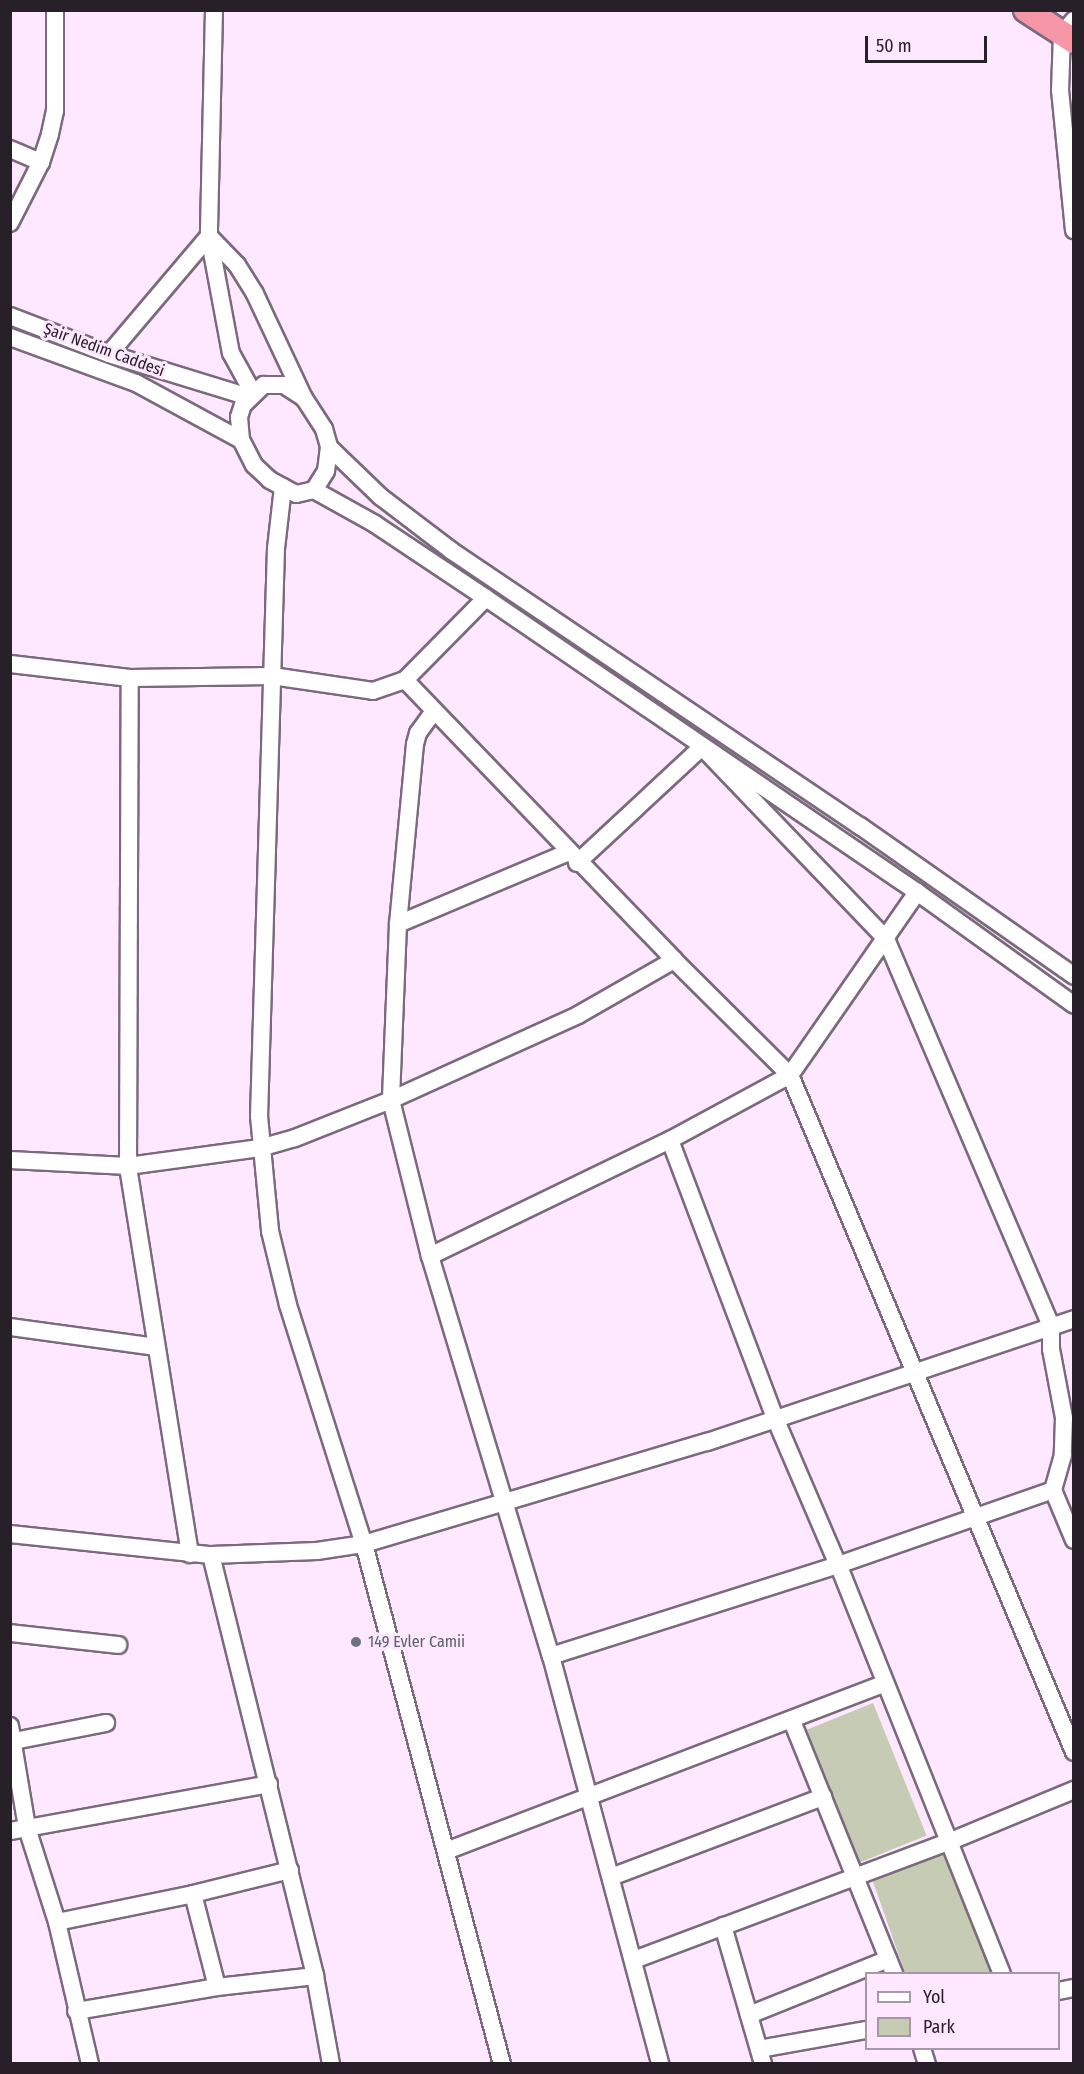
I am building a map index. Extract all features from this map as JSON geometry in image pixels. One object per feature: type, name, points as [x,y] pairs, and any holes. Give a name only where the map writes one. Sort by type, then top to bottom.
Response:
[{"type":"highway","points":[[1026,10],[1070,32]]},
{"type":"street","points":[[10,223],[41,162],[54,111],[56,10]]},
{"type":"street","points":[[214,10],[209,236],[231,353],[251,395]]},
{"type":"street","points":[[1070,32],[1060,90],[1074,231]]},
{"type":"street","points":[[10,149],[41,162]]},
{"type":"street","points":[[109,354],[209,236]]},
{"type":"street","points":[[209,236],[237,265],[255,294],[304,398],[324,429],[329,447],[326,471],[314,490]]},
{"type":"street","name":"Şair Nedim Caddesi","points":[[10,316],[109,354],[199,382],[251,395]]},
{"type":"street","points":[[10,338],[136,383],[241,440]]},
{"type":"street","points":[[304,398],[284,385],[264,385],[251,395],[239,417],[241,440],[254,465],[296,494],[314,490],[375,524],[917,892],[1074,1005]]},
{"type":"street","points":[[329,447],[381,497],[452,552],[860,826],[1074,976]]},
{"type":"street","points":[[283,487],[276,549],[260,1148],[270,1231],[288,1305],[364,1544],[502,2064]]},
{"type":"street","points":[[10,664],[130,678],[272,676],[359,692],[389,688],[405,680],[486,598]]},
{"type":"street","points":[[130,678],[128,1166],[190,1554]]},
{"type":"street","points":[[405,680],[572,858],[790,1075],[1074,1752]]},
{"type":"street","points":[[434,711],[418,733],[415,744],[398,924],[391,1100],[430,1257],[551,1656],[634,1959],[660,2064]]},
{"type":"street","points":[[398,924],[572,858],[702,747]]},
{"type":"street","points":[[702,747],[886,939],[1051,1326],[1050,1349],[1064,1418],[1063,1455],[1053,1490],[1074,1540]]},
{"type":"street","points":[[430,1257],[670,1140],[790,1075],[917,892]]},
{"type":"street","points":[[10,1160],[128,1166],[260,1148],[321,1129],[391,1100],[578,1015],[674,960]]},
{"type":"street","points":[[670,1140],[775,1418],[838,1565],[946,1843],[1001,1972]]},
{"type":"street","points":[[10,1534],[211,1555],[317,1551],[364,1544],[916,1375],[1074,1319]]},
{"type":"street","points":[[10,1328],[156,1347]]},
{"type":"street","points":[[551,1656],[838,1565],[1053,1490]]},
{"type":"street","points":[[211,1555],[290,1870],[315,1976],[332,2064]]},
{"type":"street","points":[[10,1633],[118,1645]]},
{"type":"street","points":[[446,1851],[589,1794],[792,1720],[885,1683]]},
{"type":"street","points":[[792,1720],[891,1966],[874,1972]]},
{"type":"street","points":[[90,2064],[57,1922],[19,1829],[12,1733],[106,1723]]},
{"type":"street","points":[[19,1829],[269,1784]]},
{"type":"street","points":[[634,1959],[946,1843],[1074,1790]]},
{"type":"street","points":[[611,1877],[822,1797]]},
{"type":"street","points":[[57,1922],[193,1894],[290,1870]]},
{"type":"street","points":[[193,1894],[217,1987]]},
{"type":"street","points":[[723,1926],[761,2056],[865,2030]]},
{"type":"street","points":[[749,2015],[865,1975]]},
{"type":"street","points":[[76,2011],[217,1987],[315,1976]]},
{"type":"green space","points":[[873,1703],[927,1836],[858,1863],[804,1731]]},
{"type":"green space","points":[[941,1850],[991,1972],[905,1972],[871,1876]]},
{"type":"place","name":"149 Evler Camii","points":[[356,1642]]}]
